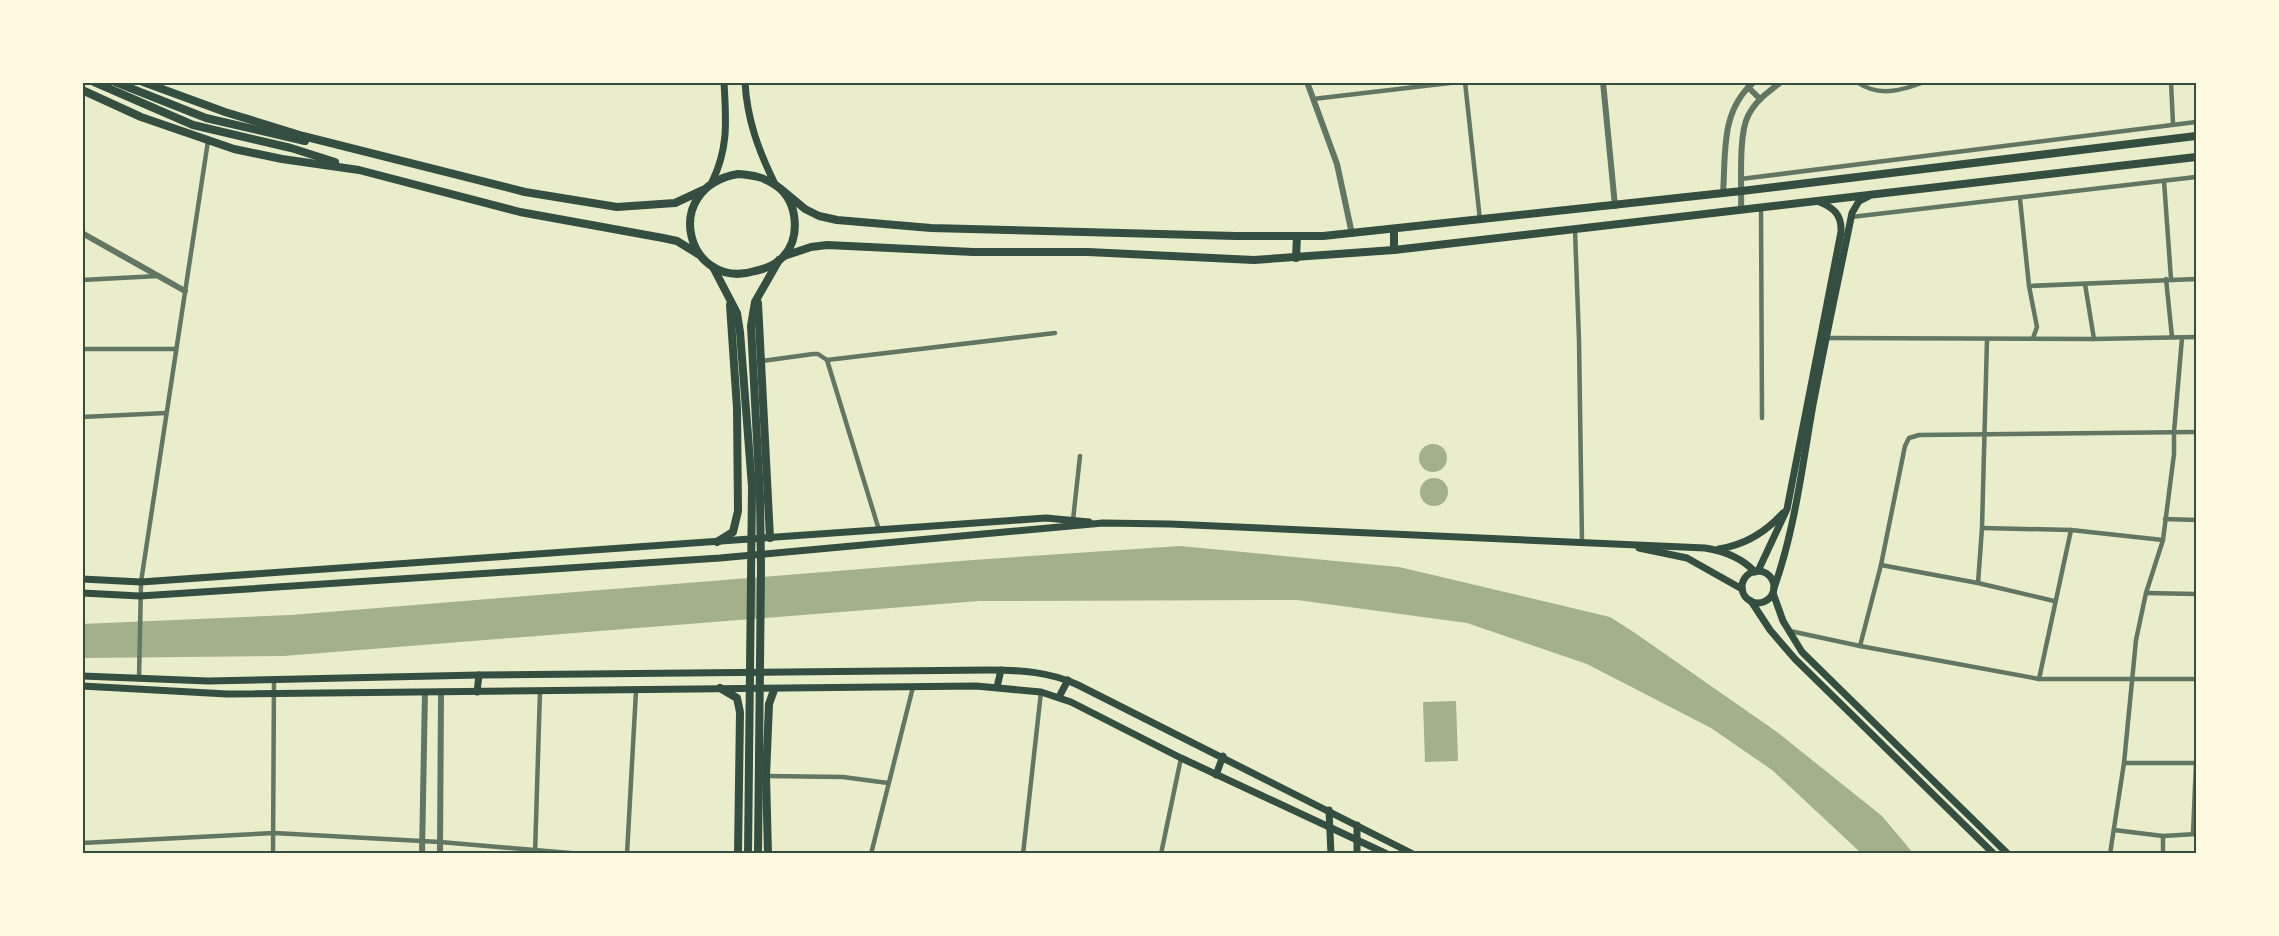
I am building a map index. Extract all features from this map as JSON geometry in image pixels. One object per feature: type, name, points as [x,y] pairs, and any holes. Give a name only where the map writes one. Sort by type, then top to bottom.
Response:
[{"type":"main road","points":[[94,82],[193,125],[291,148],[359,170],[520,212],[677,242],[698,254],[713,267],[737,314],[752,487],[748,854]]},
{"type":"main road","points":[[115,82],[183,111],[270,135],[345,147]]},
{"type":"main road","points":[[143,82],[225,112],[345,147],[525,192],[617,207],[675,204],[724,176],[738,174],[764,179],[805,209],[819,216],[837,220],[943,228],[1297,236],[1352,234],[1615,206],[2196,136]]},
{"type":"main road","points":[[712,182],[726,141],[724,82]]},
{"type":"main road","points":[[745,82],[750,120],[763,159],[791,206],[795,221],[794,236],[755,302],[751,326],[760,497],[761,567],[758,854]]},
{"type":"main road","points":[[82,90],[141,117],[208,141],[282,159],[359,170]]},
{"type":"main road","points":[[713,267],[744,274],[760,270],[782,258],[811,247],[836,245],[973,252],[1088,252],[1254,260],[1296,258],[1394,250],[1741,210],[1761,207],[1770,200],[1815,201],[2196,157]]},
{"type":"main road","points":[[1770,200],[1772,189],[1775,187]]},
{"type":"main road","points":[[698,254],[690,236],[690,226],[695,202],[702,190]]},
{"type":"main road","points":[[1742,589],[1747,576],[1757,572],[1787,509],[1851,217],[1859,201],[1881,193]]},
{"type":"main road","points":[[1751,602],[1766,600],[1773,590],[1785,554],[1793,520],[1823,338],[1841,224],[1834,209],[1815,201]]},
{"type":"main road","points":[[1394,229],[1394,250]]},
{"type":"main road","points":[[1296,258],[1297,236]]},
{"type":"main road","points":[[761,292],[757,304],[762,361],[770,554]]},
{"type":"main road","points":[[717,542],[733,532],[738,511],[737,408],[732,322],[728,295]]},
{"type":"main road","points":[[1715,550],[1742,543],[1758,535],[1771,526],[1787,509]]},
{"type":"main road","points":[[82,579],[141,582],[1046,518],[1103,524]]},
{"type":"main road","points":[[82,593],[140,596],[720,558],[1103,524],[1181,524],[1715,550],[1739,558],[1757,572],[1771,578],[1787,630],[1802,652],[2008,854]]},
{"type":"main road","points":[[717,542],[720,558]]},
{"type":"main road","points":[[1622,544],[1687,558],[1742,589],[1795,659],[1994,854]]},
{"type":"main road","points":[[82,676],[208,681],[479,675],[1001,670],[1034,672],[1068,680],[1223,756],[1413,854]]},
{"type":"main road","points":[[997,687],[1001,670]]},
{"type":"main road","points":[[477,692],[479,675]]},
{"type":"main road","points":[[293,678],[288,680],[286,686],[294,693]]},
{"type":"main road","points":[[1059,697],[1068,680]]},
{"type":"main road","points":[[82,686],[172,692],[274,693],[914,687],[997,687],[1041,692],[1059,697],[1216,775],[1386,854]]},
{"type":"main road","points":[[720,688],[737,698],[740,712],[738,854]]},
{"type":"main road","points":[[768,854],[766,776],[769,704],[774,690]]},
{"type":"main road","points":[[1216,775],[1223,756]]},
{"type":"main road","points":[[1329,810],[1331,854]]},
{"type":"main road","points":[[1357,825],[1357,854]]},
{"type":"street","points":[[1307,82],[1337,164],[1352,234]]},
{"type":"street","points":[[1314,99],[1458,82]]},
{"type":"street","points":[[1465,82],[1480,220]]},
{"type":"street","points":[[1603,82],[1615,206]]},
{"type":"street","points":[[1741,210],[1744,125],[1752,108],[1781,82]]},
{"type":"street","points":[[1857,82],[1868,90],[1883,93],[1924,82]]},
{"type":"street","points":[[2171,82],[2174,124]]},
{"type":"street","points":[[1723,193],[1728,119],[1734,105],[1751,85],[1760,99]]},
{"type":"street","points":[[1741,179],[2196,122]]},
{"type":"street","points":[[139,677],[141,582],[208,141]]},
{"type":"street","points":[[1851,217],[2196,177]]},
{"type":"street","points":[[2164,182],[2172,337]]},
{"type":"street","points":[[2020,199],[2029,286],[2037,327],[2033,338]]},
{"type":"street","points":[[1761,207],[1762,418]]},
{"type":"street","points":[[1575,230],[1579,328],[1582,542]]},
{"type":"street","points":[[82,233],[185,291]]},
{"type":"street","points":[[82,280],[159,276]]},
{"type":"street","points":[[2029,286],[2196,279]]},
{"type":"street","points":[[2085,284],[2094,339]]},
{"type":"street","points":[[827,360],[1055,333]]},
{"type":"street","points":[[1823,338],[2196,337]]},
{"type":"street","points":[[2110,854],[2124,763],[2136,640],[2146,593],[2163,540],[2174,454],[2182,338]]},
{"type":"street","points":[[1978,583],[1982,528],[1987,339]]},
{"type":"street","points":[[82,349],[176,349]]},
{"type":"street","points":[[762,361],[813,354],[818,354],[827,360],[879,530]]},
{"type":"street","points":[[82,417],[166,413]]},
{"type":"street","points":[[1860,646],[1881,565],[1905,446],[1909,438],[1919,435],[2196,432]]},
{"type":"street","points":[[1073,520],[1080,456]]},
{"type":"street","points":[[2165,519],[2196,520]]},
{"type":"street","points":[[1982,528],[2071,530],[2163,540]]},
{"type":"street","points":[[2039,679],[2071,530]]},
{"type":"street","points":[[1881,565],[1978,583],[2054,601]]},
{"type":"street","points":[[2146,593],[2196,594]]},
{"type":"street","points":[[1787,630],[2039,679],[2196,679]]},
{"type":"street","points":[[273,854],[274,678]]},
{"type":"street","points":[[871,854],[914,687]]},
{"type":"street","points":[[535,852],[540,691]]},
{"type":"street","points":[[627,854],[636,691]]},
{"type":"street","points":[[422,854],[425,692]]},
{"type":"street","points":[[440,854],[441,692]]},
{"type":"street","points":[[1023,854],[1041,692]]},
{"type":"street","points":[[1161,854],[1181,758]]},
{"type":"street","points":[[2114,830],[2163,836],[2194,834],[2196,763],[2124,763]]},
{"type":"street","points":[[766,776],[843,777],[888,783]]},
{"type":"street","points":[[82,843],[274,832],[440,842],[535,852],[582,854]]},
{"type":"street","points":[[2163,836],[2163,854]]},
{"type":"shaded area","points":[[1433,444],[1443,448],[1447,458],[1443,468],[1433,472],[1423,468],[1419,458],[1423,448]]},
{"type":"shaded area","points":[[1434,478],[1444,482],[1448,492],[1444,502],[1434,506],[1424,502],[1420,492],[1424,482]]},
{"type":"shaded area","points":[[1180,546],[1399,567],[1610,617],[1777,732],[1882,816],[1913,853],[1861,853],[1772,770],[1711,728],[1587,664],[1467,623],[1297,600],[979,601],[284,656],[83,658],[82,624],[291,615],[973,560]]},
{"type":"shaded area","points":[[1456,701],[1458,761],[1425,762],[1423,702]]}]
